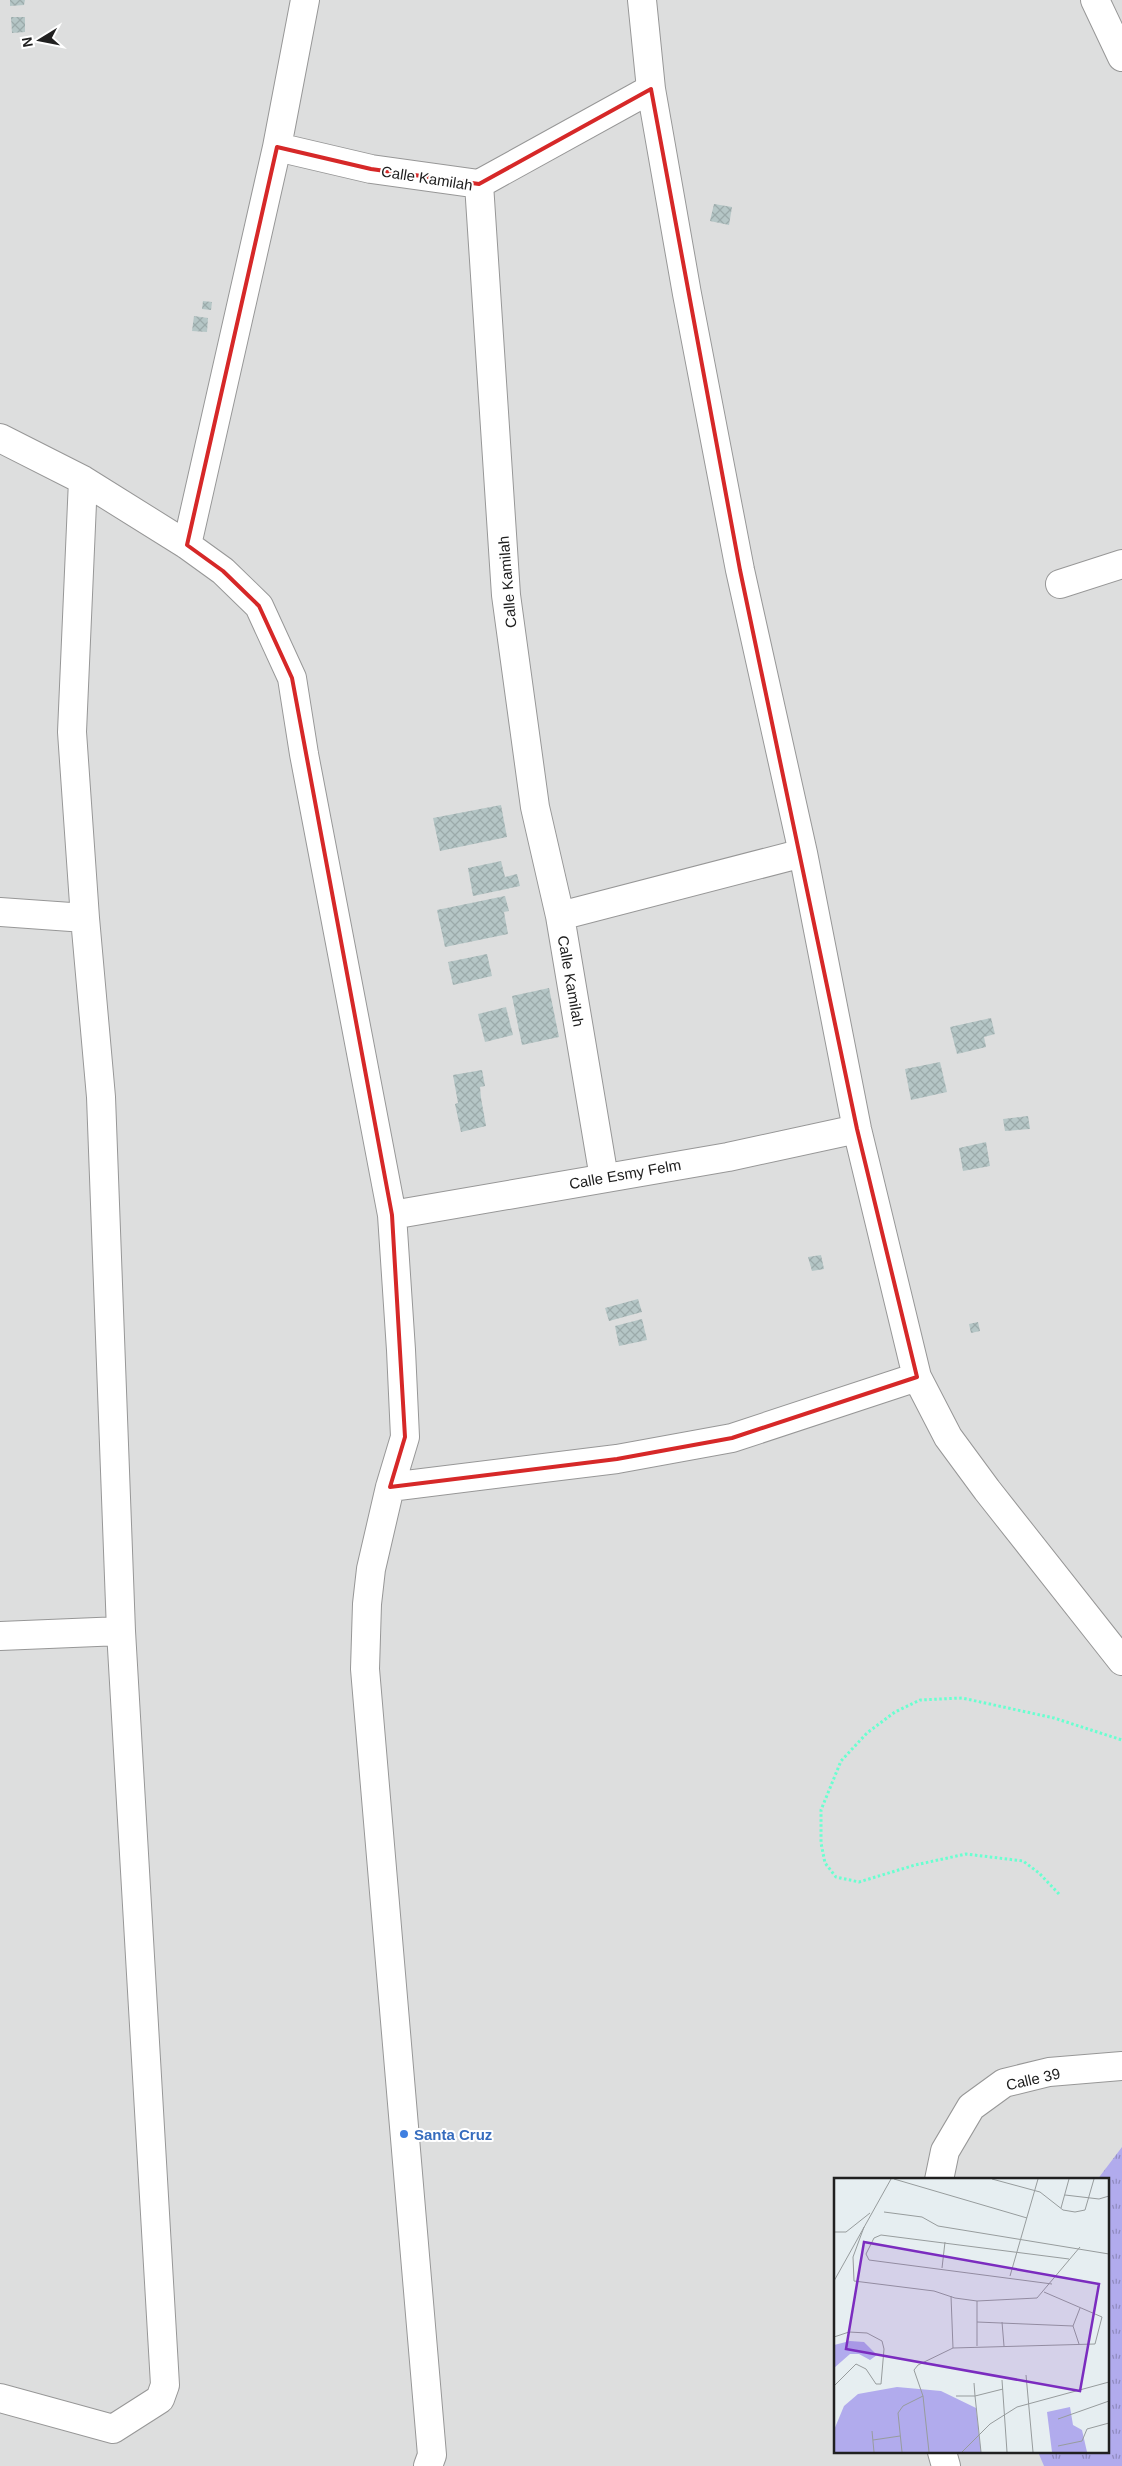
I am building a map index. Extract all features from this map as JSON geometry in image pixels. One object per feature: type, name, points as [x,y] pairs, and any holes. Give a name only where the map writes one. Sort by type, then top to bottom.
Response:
[{"type":"street","points":[[187,545],[277,147],[305,0]]},
{"type":"street","points":[[642,0],[651,90],[740,570],[802,853],[857,1129],[917,1378],[948,1437],[981,1483],[1122,1661]]},
{"type":"street","points":[[1096,0],[1122,57]]},
{"type":"street","points":[[479,184],[651,90]]},
{"type":"street","name":"Calle Kamilah","points":[[277,147],[371,169],[479,184],[506,595],[535,807],[560,916],[604,1178]]},
{"type":"street","points":[[0,438],[83,480],[187,545],[223,571],[259,606],[292,678],[306,764],[392,1216],[405,1437],[390,1487],[371,1569],[367,1604],[365,1668],[432,2455],[428,2466]]},
{"type":"street","points":[[0,2398],[113,2429],[160,2399],[165,2385],[121,1631],[101,1097],[85,918],[72,732],[83,480]]},
{"type":"street","points":[[1060,584],[1122,564]]},
{"type":"street","points":[[560,916],[802,853]]},
{"type":"street","points":[[0,912],[85,918]]},
{"type":"street","name":"Calle Esmy Felm","points":[[392,1216],[728,1157],[857,1129]]},
{"type":"street","points":[[390,1487],[617,1459],[732,1438],[917,1378]]},
{"type":"street","points":[[0,1636],[121,1631]]},
{"type":"street","name":"Calle 39","points":[[939,2178],[945,2151],[971,2107],[1004,2083],[1049,2072],[1122,2066]]},
{"type":"path","points":[[1059,1894],[1039,1873],[1023,1861],[966,1854],[915,1865],[859,1882],[836,1877],[825,1863],[821,1843],[821,1810],[841,1761],[867,1733],[881,1722],[895,1712],[920,1700],[962,1698],[1054,1718],[1122,1740]]},
{"type":"highlighted area","points":[[651,89],[740,570],[857,1129],[917,1377],[732,1438],[617,1459],[390,1487],[405,1437],[392,1215],[292,678],[259,606],[223,571],[187,545],[277,147],[371,169],[479,184]]},
{"type":"shaded area","points":[[0,0],[1122,0],[1122,2466],[0,2466]]},
{"type":"green space","points":[[1122,2147],[1122,2466],[1044,2466],[1039,2454],[1110,2454],[1110,2178],[1099,2178]]},
{"type":"building","points":[[10,0],[25,0],[24,5],[10,6]]},
{"type":"building","points":[[11,17],[25,17],[25,32],[12,33]]},
{"type":"building","points":[[714,204],[732,207],[729,225],[710,221]]},
{"type":"building","points":[[203,301],[212,302],[211,310],[202,309]]},
{"type":"building","points":[[194,316],[208,318],[207,332],[192,331]]},
{"type":"building","points":[[501,805],[507,837],[440,851],[433,818]]},
{"type":"building","points":[[501,861],[505,877],[517,874],[520,886],[473,896],[468,868]]},
{"type":"building","points":[[505,896],[509,911],[504,912],[508,934],[445,947],[437,910]]},
{"type":"building","points":[[487,954],[492,976],[453,985],[448,962]]},
{"type":"building","points":[[549,988],[559,1037],[522,1045],[512,996]]},
{"type":"building","points":[[506,1007],[513,1035],[485,1042],[478,1014]]},
{"type":"building","points":[[991,1018],[995,1034],[984,1037],[986,1047],[957,1054],[950,1027]]},
{"type":"building","points":[[940,1062],[947,1092],[911,1100],[905,1069]]},
{"type":"building","points":[[482,1070],[485,1086],[480,1087],[486,1126],[461,1132],[455,1104],[458,1103],[453,1075]]},
{"type":"building","points":[[1028,1116],[1030,1129],[1005,1131],[1003,1119]]},
{"type":"building","points":[[986,1142],[990,1166],[963,1171],[959,1148]]},
{"type":"building","points":[[821,1255],[824,1269],[812,1271],[808,1257]]},
{"type":"building","points":[[638,1299],[642,1312],[609,1321],[605,1308]]},
{"type":"building","points":[[642,1319],[647,1340],[619,1346],[615,1326]]},
{"type":"building","points":[[978,1322],[980,1331],[971,1333],[969,1324]]},
{"type":"place","name":"Santa Cruz","points":[[404,2134]]}]
